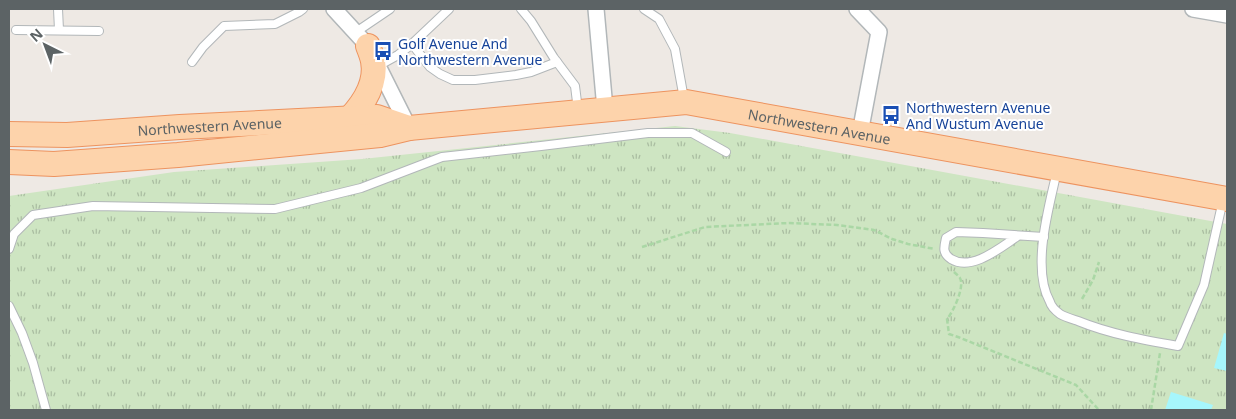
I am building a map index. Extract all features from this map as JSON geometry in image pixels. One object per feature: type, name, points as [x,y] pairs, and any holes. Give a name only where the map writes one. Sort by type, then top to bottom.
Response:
[{"type":"main road","points":[[350,118],[364,101],[374,76],[373,61],[367,48]]},
{"type":"main road","name":"Northwestern Avenue","points":[[9,162],[54,164],[178,156],[380,135],[409,128],[684,102],[1225,199]]},
{"type":"main road","name":"Northwestern Avenue","points":[[9,134],[67,135],[180,126],[377,117],[409,128]]},
{"type":"street","points":[[336,9],[367,48],[409,128]]},
{"type":"street","points":[[597,9],[605,109]]},
{"type":"street","points":[[857,9],[878,32],[860,133]]},
{"type":"street","points":[[1194,9],[1227,15]]},
{"type":"lane","points":[[58,9],[59,30]]},
{"type":"lane","points":[[192,62],[203,47],[224,26],[275,24],[302,9]]},
{"type":"lane","points":[[390,9],[367,48],[398,55],[449,9]]},
{"type":"lane","points":[[521,9],[575,86],[579,112]]},
{"type":"lane","points":[[644,9],[659,19],[675,48],[684,102]]},
{"type":"lane","points":[[16,30],[99,31]]},
{"type":"lane","points":[[412,44],[430,67],[453,80],[475,80],[516,75],[531,72],[557,62]]},
{"type":"lane","points":[[9,250],[14,234],[33,216],[92,206],[275,209],[361,188],[442,157],[648,132],[692,132],[726,152]]},
{"type":"lane","points":[[1057,169],[1048,209],[1041,257],[1042,283],[1050,304],[1060,314],[1094,328],[1142,340],[1178,346],[1204,285],[1225,199]]},
{"type":"lane","points":[[1018,236],[986,257],[966,263],[953,260],[946,254],[944,248],[946,238],[956,232],[982,233],[1044,238]]},
{"type":"lane","points":[[9,306],[22,333],[33,363],[46,410]]},
{"type":"path","points":[[642,247],[705,227],[788,223],[837,225],[874,230],[908,244],[937,250]]},
{"type":"path","points":[[1082,299],[1093,280],[1099,262]]},
{"type":"path","points":[[950,268],[960,279],[962,286],[952,314],[947,320],[949,334],[1076,385],[1099,410]]},
{"type":"path","points":[[1151,410],[1162,343]]},
{"type":"green space","points":[[675,126],[730,133],[1227,224],[1227,410],[9,410],[9,196],[174,172],[362,159]]},
{"type":"green space","points":[[1227,240],[1227,284],[1218,281]]},
{"type":"water","points":[[1224,333],[1227,334],[1227,371],[1214,368]]},
{"type":"water","points":[[1171,392],[1213,405],[1211,410],[1165,410]]},
{"type":"place","name":"Golf Avenue And Northwestern Avenue","points":[[383,51]]},
{"type":"place","name":"Northwestern Avenue And Wustum Avenue","points":[[891,115]]}]
